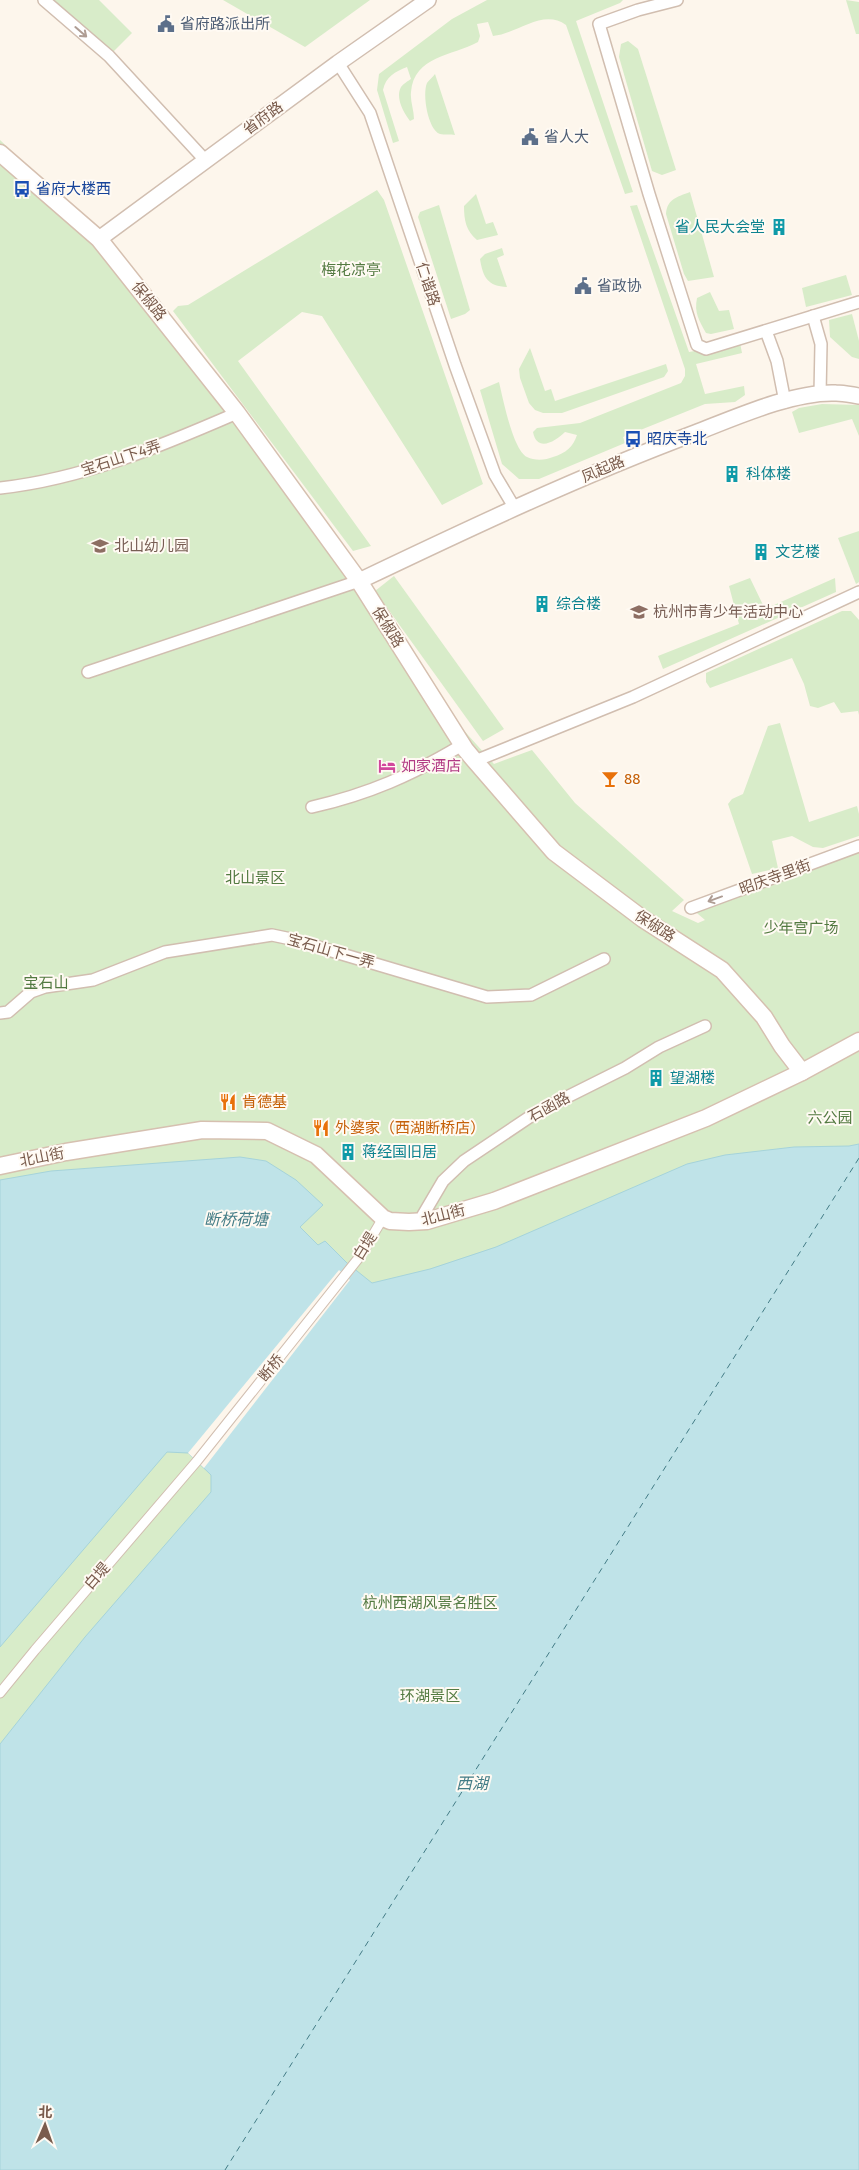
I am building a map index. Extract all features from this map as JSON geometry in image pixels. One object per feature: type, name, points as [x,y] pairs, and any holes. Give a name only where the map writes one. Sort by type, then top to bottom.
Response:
[{"type":"main road","name":"保俶路","points":[[0,153],[99,239],[237,413],[359,582],[462,745],[554,852],[644,919],[722,970],[764,1017],[782,1046],[802,1072]]},
{"type":"main road","name":"北山街","points":[[0,1166],[66,1152],[202,1130],[267,1131],[316,1155],[383,1218],[390,1221],[426,1221],[494,1201],[697,1122],[802,1072],[859,1041]]},
{"type":"main road","name":"北山街","points":[[802,1072],[859,1054]]},
{"type":"street","points":[[44,0],[109,56],[205,160]]},
{"type":"street","name":"省府路","points":[[99,239],[338,63],[428,0]]},
{"type":"street","points":[[677,0],[637,5],[599,24],[648,194],[697,345],[706,349],[859,302]]},
{"type":"street","name":"仁谐路","points":[[338,63],[370,113],[468,402],[495,475],[514,507]]},
{"type":"street","points":[[814,316],[821,344],[820,394]]},
{"type":"street","points":[[766,331],[777,361],[785,402]]},
{"type":"street","name":"凤起路","points":[[359,582],[514,507],[732,417],[820,394],[836,393],[859,396]]},
{"type":"street","name":"宝石山下4弄","points":[[0,488],[20,486],[70,475],[132,456],[237,413]]},
{"type":"street","points":[[88,672],[359,582]]},
{"type":"street","points":[[475,761],[633,697],[859,592]]},
{"type":"street","points":[[312,807],[345,800],[407,776],[462,745]]},
{"type":"street","name":"昭庆寺里街","points":[[691,908],[859,846]]},
{"type":"street","name":"宝石山下一弄","points":[[0,1013],[8,1012],[31,992],[45,987],[93,980],[165,952],[272,936],[291,939],[487,997],[531,995],[604,959]]},
{"type":"street","name":"石函路","points":[[426,1221],[423,1215],[443,1181],[464,1161],[538,1112],[625,1068],[659,1047],[705,1026]]},
{"type":"street","name":"白堤","points":[[346,1274],[361,1255],[383,1218]]},
{"type":"street","name":"断桥","points":[[197,1461],[346,1274]]},
{"type":"street","name":"白堤","points":[[0,1693],[197,1461]]},
{"type":"green space","points":[[44,0],[99,0],[132,33],[109,56]]},
{"type":"green space","points":[[223,0],[370,0],[305,47]]},
{"type":"green space","points":[[487,0],[623,0],[620,3],[576,21],[633,192],[625,194],[566,25],[548,19],[539,20],[493,36],[488,22],[477,24],[480,36],[478,42],[436,59],[419,71],[411,92],[414,119],[410,121],[403,110],[399,96],[401,87],[411,79],[407,67],[392,75],[386,81],[383,90],[399,141],[393,143],[377,90],[379,74],[452,19]]},
{"type":"green space","points":[[846,0],[859,2],[859,34],[856,34]]},
{"type":"green space","points":[[628,41],[638,49],[676,170],[662,175],[652,171],[619,57],[621,44]]},
{"type":"green space","points":[[435,74],[455,135],[440,134],[432,126],[429,119],[425,95],[427,83]]},
{"type":"green space","name":"西湖","points":[[0,140],[86,222],[193,344],[239,404],[459,725],[494,764],[532,750],[575,803],[684,900],[672,911],[698,923],[705,920],[691,908],[859,846],[859,2170],[0,2170]]},
{"type":"green space","name":"梅花凉亭","points":[[377,190],[384,200],[483,484],[442,505],[322,316],[302,312],[238,361],[371,546],[353,551],[173,311],[178,306],[188,305]]},
{"type":"green space","points":[[690,192],[714,277],[688,281],[684,274],[666,214],[668,205],[671,202],[677,197]]},
{"type":"green space","points":[[476,194],[486,224],[493,222],[498,235],[477,240],[468,229],[465,221],[464,206]]},
{"type":"green space","points":[[439,205],[470,310],[451,319],[418,217],[420,212]]},
{"type":"green space","points":[[637,205],[689,352],[740,343],[742,353],[696,364],[705,394],[744,386],[745,395],[735,402],[705,404],[623,437],[625,443],[539,479],[519,479],[502,464],[480,390],[499,382],[509,423],[517,445],[527,457],[540,460],[550,458],[565,451],[571,446],[577,435],[565,432],[557,439],[543,444],[535,438],[533,432],[537,428],[580,423],[681,383],[685,376],[685,369],[630,206]]},
{"type":"green space","points":[[502,248],[504,255],[497,258],[507,287],[495,285],[487,280],[480,259],[485,254]]},
{"type":"green space","points":[[846,275],[852,295],[806,307],[802,288]]},
{"type":"green space","points":[[710,292],[719,311],[729,310],[734,329],[711,334],[706,333],[698,316],[696,303],[697,298]]},
{"type":"green space","points":[[852,314],[859,341],[859,359],[852,357],[830,337],[829,320]]},
{"type":"green space","points":[[530,348],[545,391],[551,389],[555,401],[666,364],[668,371],[664,377],[562,413],[543,413],[535,410],[529,403],[520,378],[519,369]]},
{"type":"green space","points":[[822,404],[859,405],[859,436],[852,419],[799,433],[792,412],[799,408]]},
{"type":"green space","points":[[859,531],[859,582],[856,584],[838,538]]},
{"type":"green space","points":[[394,576],[504,729],[483,741],[375,591]]},
{"type":"green space","points":[[750,578],[765,609],[835,578],[836,592],[663,669],[658,656],[739,624],[729,586]]},
{"type":"green space","points":[[842,611],[851,611],[859,620],[859,715],[858,711],[841,713],[834,702],[818,708],[810,706],[804,684],[792,658],[710,688],[706,682],[706,673]]},
{"type":"green space","points":[[780,723],[809,822],[857,806],[859,836],[823,848],[813,847],[792,836],[772,841],[778,868],[752,874],[728,804],[732,799],[743,794],[768,726]]},
{"type":"water","name":"西湖","points":[[859,1144],[859,2170],[0,2170],[0,1744],[85,1637],[211,1492],[211,1475],[188,1453],[167,1452],[0,1647],[0,1180],[51,1171],[240,1157],[266,1161],[296,1180],[323,1205],[300,1227],[318,1245],[325,1241],[347,1263],[372,1283],[430,1269],[496,1247],[687,1164],[725,1155],[794,1147],[849,1146]]},
{"type":"pier","points":[[339,1270],[350,1280],[204,1468],[188,1453]]},
{"type":"ferry route","points":[[225,2170],[859,1158]]},
{"type":"place","name":"省府路派出所","points":[[166,24]]},
{"type":"place","name":"省人大","points":[[530,137]]},
{"type":"place","name":"省府大楼西","points":[[22,189]]},
{"type":"place","name":"省人民大会堂","points":[[779,227]]},
{"type":"place","name":"省政协","points":[[583,286]]},
{"type":"place","name":"昭庆寺北","points":[[633,439]]},
{"type":"place","name":"科体楼","points":[[732,474]]},
{"type":"place","name":"北山幼儿园","points":[[100,546]]},
{"type":"place","name":"文艺楼","points":[[761,552]]},
{"type":"place","name":"综合楼","points":[[542,604]]},
{"type":"place","name":"杭州市青少年活动中心","points":[[639,612]]},
{"type":"place","name":"如家酒店","points":[[387,766]]},
{"type":"place","name":"88","points":[[610,779]]},
{"type":"place","name":"望湖楼","points":[[656,1078]]},
{"type":"place","name":"肯德基","points":[[228,1102]]},
{"type":"place","name":"外婆家（西湖断桥店）","points":[[321,1128]]},
{"type":"place","name":"蒋经国旧居","points":[[348,1152]]},
{"type":"park label","name":"北山景区","points":[[255,878]]},
{"type":"park label","name":"少年宫广场","points":[[801,928]]},
{"type":"park label","name":"宝石山","points":[[46,983]]},
{"type":"park label","name":"六公园","points":[[830,1118]]},
{"type":"park label","name":"杭州西湖风景名胜区","points":[[430,1603]]},
{"type":"park label","name":"环湖景区","points":[[430,1696]]},
{"type":"water label","name":"断桥荷塘","points":[[236,1219]]}]
